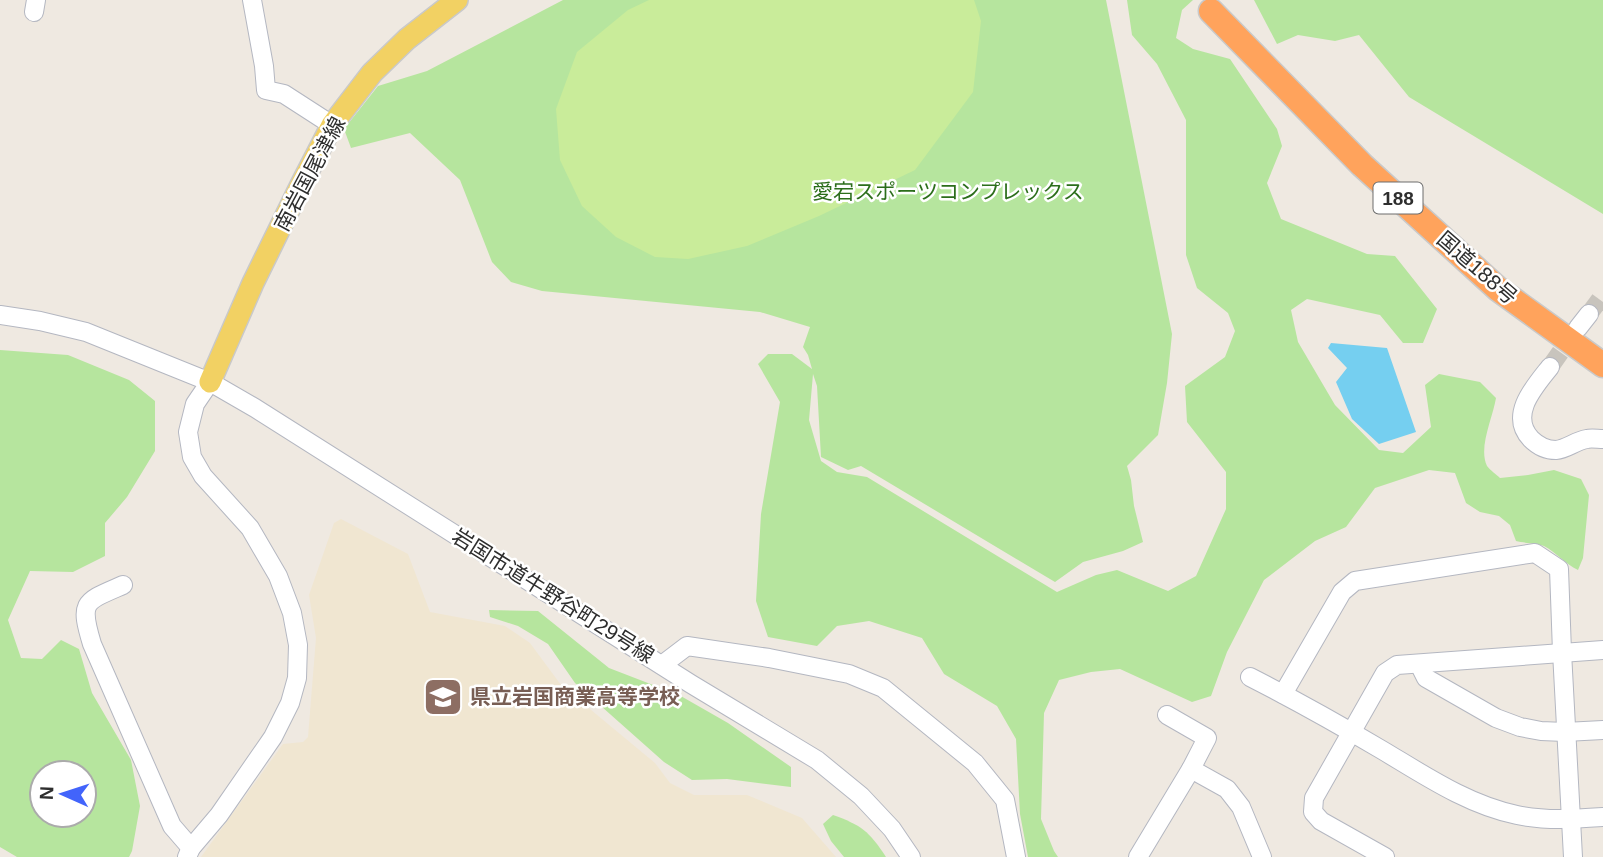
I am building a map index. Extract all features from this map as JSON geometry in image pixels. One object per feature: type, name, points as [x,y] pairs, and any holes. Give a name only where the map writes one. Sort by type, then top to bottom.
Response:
[{"type":"highway","name":"国道188号","points":[[1211,11],[1362,165],[1498,289],[1603,365]]},
{"type":"main road","name":"南岩国尾津線","points":[[210,382],[259,270],[332,125],[372,74],[407,39],[457,0]]},
{"type":"street","points":[[252,0],[266,90],[284,94],[332,125]]},
{"type":"street","points":[[1577,328],[1589,314]]},
{"type":"street","name":"岩国市道牛野谷町29号線","points":[[0,315],[86,332],[210,382],[255,408],[817,760],[861,796],[891,829],[911,857]]},
{"type":"street","points":[[1550,367],[1528,396],[1523,409],[1523,423],[1528,437],[1552,450],[1563,449],[1587,439],[1603,439]]},
{"type":"street","points":[[123,585],[92,598],[86,608],[85,620],[92,644],[172,826],[189,853],[273,737],[290,703],[297,678],[298,645],[292,613],[278,576],[250,528],[203,476],[192,457],[188,432],[195,404],[210,382]]},
{"type":"street","points":[[1283,694],[1342,592],[1355,581],[1535,554],[1559,569],[1573,857]]},
{"type":"street","points":[[662,665],[687,646],[769,658],[849,674],[883,688],[975,763],[1005,800],[1016,857]]},
{"type":"street","points":[[1385,857],[1321,821],[1313,812],[1314,798],[1385,673],[1397,664],[1603,650]]},
{"type":"street","points":[[1419,664],[1426,678],[1496,718],[1520,727],[1565,732],[1603,730]]},
{"type":"street","points":[[1250,677],[1444,786],[1485,805],[1517,815],[1570,819],[1603,817]]},
{"type":"street","points":[[1138,857],[1207,738],[1167,715]]},
{"type":"street","points":[[1191,769],[1227,789],[1241,807],[1262,857]]},
{"type":"street","points":[[1355,840],[1362,857]]},
{"type":"shaded area","name":"県立岩国商業高等学校","points":[[341,519],[408,554],[430,612],[505,626],[530,643],[561,685],[655,763],[670,783],[694,795],[747,795],[802,818],[836,857],[201,857],[283,744],[303,742],[308,737],[316,638],[309,595],[334,523]]},
{"type":"green space","name":"愛宕スポーツコンプレックス","points":[[563,0],[1106,0],[1172,334],[1158,435],[1127,466],[1143,542],[1123,551],[1083,562],[1055,582],[861,466],[848,470],[821,457],[817,386],[813,374],[809,420],[821,461],[837,472],[867,477],[1057,592],[1096,575],[1117,570],[1168,591],[1196,576],[1226,509],[1226,472],[1187,422],[1185,386],[1225,357],[1235,331],[1228,313],[1197,288],[1186,255],[1186,120],[1157,64],[1132,35],[1127,0],[1193,0],[1182,10],[1176,38],[1193,49],[1230,59],[1277,129],[1282,146],[1267,183],[1281,219],[1367,254],[1395,256],[1437,309],[1423,343],[1403,343],[1380,315],[1307,299],[1291,310],[1298,342],[1335,405],[1379,450],[1403,453],[1431,427],[1425,385],[1439,374],[1480,382],[1496,398],[1484,450],[1490,469],[1500,478],[1554,470],[1581,479],[1589,495],[1583,558],[1578,570],[1544,546],[1516,541],[1510,525],[1499,516],[1480,512],[1466,503],[1455,473],[1429,470],[1375,488],[1346,527],[1315,541],[1264,580],[1227,652],[1211,696],[1192,702],[1120,669],[1091,672],[1059,680],[1044,713],[1041,819],[1058,857],[1028,857],[1020,814],[1016,739],[997,706],[944,674],[922,638],[869,621],[837,626],[817,646],[768,637],[756,601],[761,514],[780,402],[758,364],[768,354],[792,354],[812,369],[803,347],[810,327],[760,312],[542,291],[511,282],[492,262],[460,180],[410,133],[351,148],[344,129],[378,86],[427,71]]},
{"type":"green space","points":[[649,0],[974,0],[981,21],[973,92],[915,170],[819,216],[747,246],[688,259],[655,257],[616,237],[582,206],[560,160],[556,109],[577,52],[628,10]]},
{"type":"green space","points":[[1254,0],[1603,0],[1603,214],[1409,97],[1359,35],[1335,41],[1298,35],[1277,44]]},
{"type":"green space","points":[[0,350],[68,355],[129,380],[155,401],[155,451],[127,497],[105,523],[105,556],[73,572],[30,571],[8,620],[21,658],[42,659],[61,640],[79,649],[92,693],[131,760],[140,806],[132,851],[129,857],[17,857],[0,847]]},
{"type":"green space","points":[[489,610],[538,611],[609,668],[679,695],[728,723],[791,767],[791,787],[727,779],[692,780],[664,762],[575,683],[548,644],[518,626],[490,617]]},
{"type":"green space","points":[[833,815],[864,830],[886,857],[844,857],[831,841],[823,824]]},
{"type":"water","points":[[1331,343],[1387,348],[1416,432],[1379,444],[1352,419],[1336,382],[1347,368],[1328,348]]},
{"type":"tunnel","points":[[1589,314],[1603,295]]},
{"type":"tunnel","points":[[1550,367],[1574,333]]},
{"type":"place","name":"県立岩国商業高等学校","points":[[443,697]]}]
